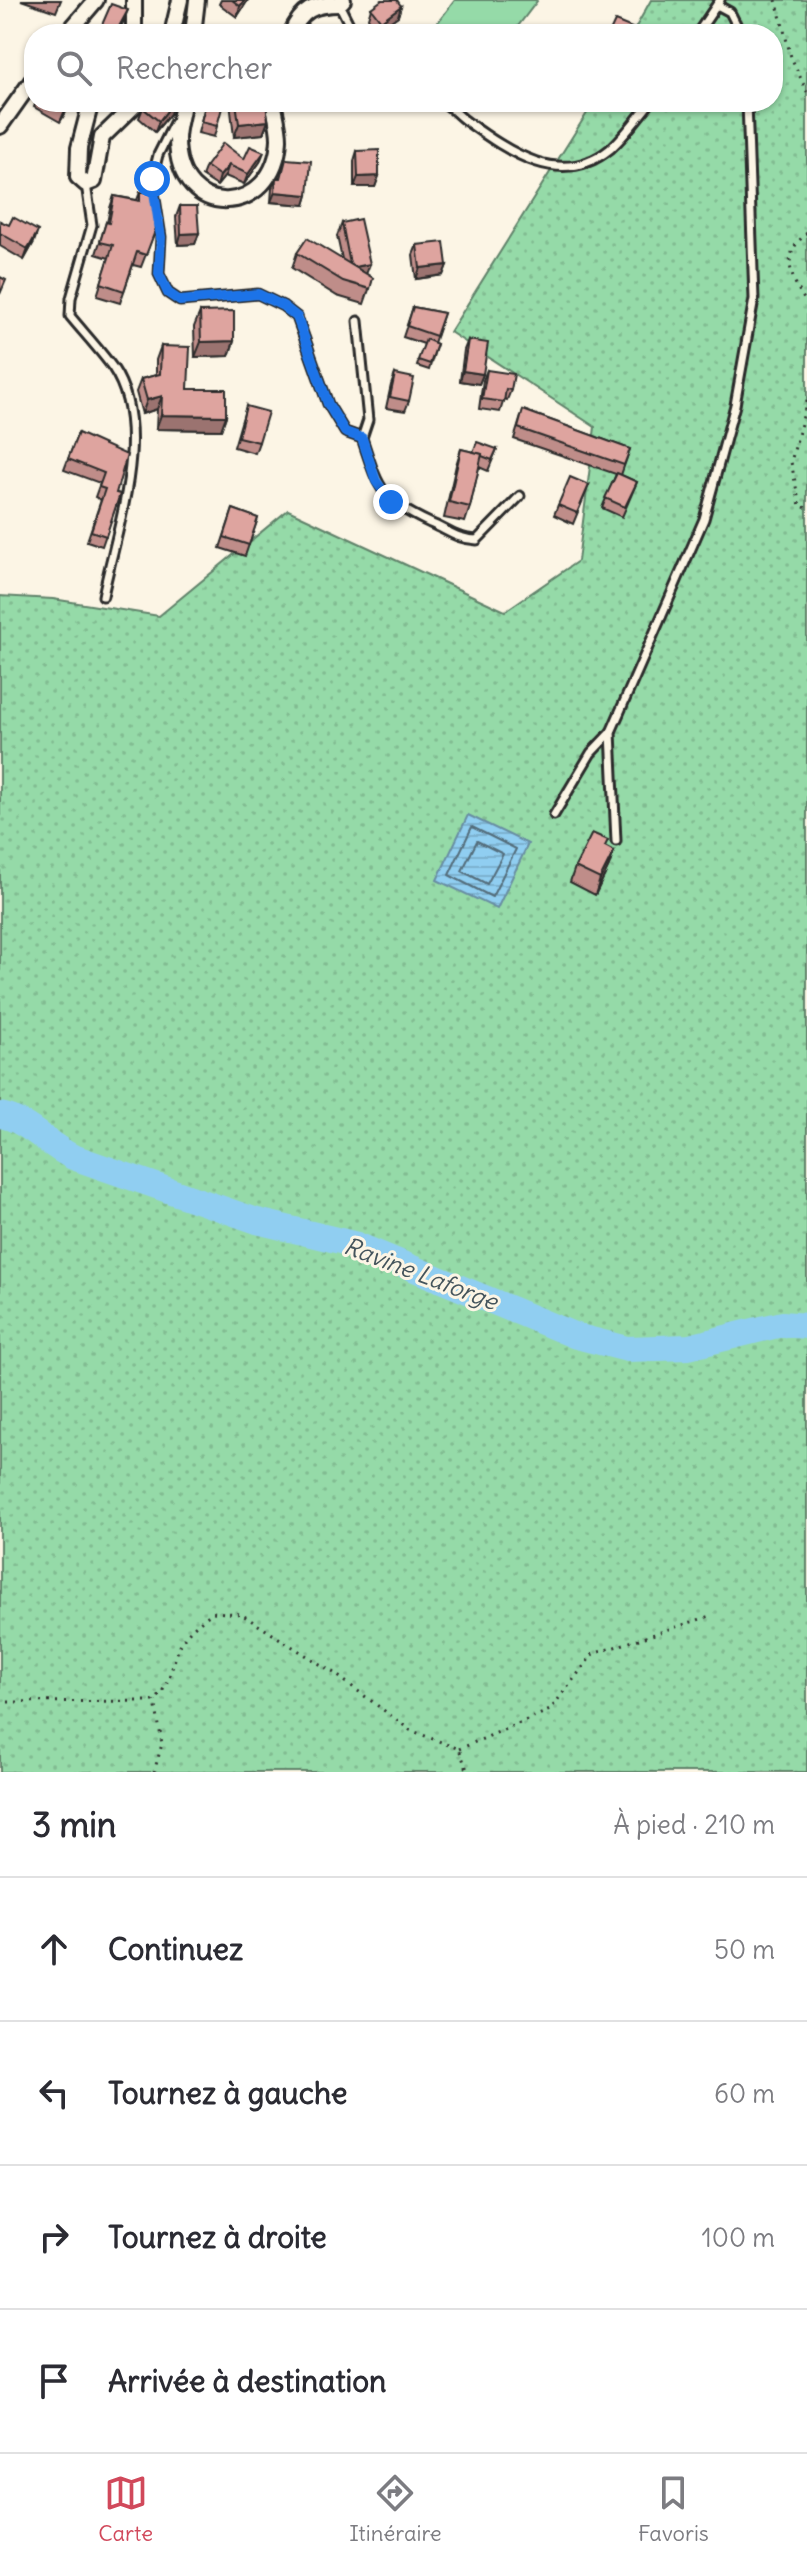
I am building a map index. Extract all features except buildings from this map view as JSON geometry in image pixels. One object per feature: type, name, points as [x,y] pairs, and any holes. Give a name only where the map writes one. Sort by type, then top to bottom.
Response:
[{"type":"street","points":[[76,24],[96,0]]},
{"type":"street","points":[[134,0],[134,24]]},
{"type":"street","points":[[174,24],[180,0]]},
{"type":"street","points":[[194,24],[197,0]]},
{"type":"street","points":[[298,24],[306,11],[319,4],[341,2]]},
{"type":"street","points":[[0,126],[24,92]]},
{"type":"street","points":[[89,112],[78,162],[78,177],[86,184],[94,181],[102,137],[128,112]]},
{"type":"street","points":[[182,112],[177,139],[181,164],[194,190],[209,200],[233,203],[254,192],[271,167],[279,140],[275,112]]},
{"type":"lane","points":[[341,2],[350,24]]},
{"type":"lane","points":[[704,24],[719,3],[730,12],[736,24]]},
{"type":"lane","points":[[179,112],[158,155],[152,179],[161,237],[159,274],[168,293],[180,301],[258,294],[283,306],[297,317],[328,404],[345,432],[362,438]]},
{"type":"lane","points":[[455,112],[540,165],[556,169],[594,159],[611,148],[642,112]]},
{"type":"lane","points":[[554,815],[591,753],[611,732],[704,519],[735,405],[754,299],[747,112]]},
{"type":"lane","points":[[86,184],[92,225],[71,298],[70,316],[114,370],[129,406],[132,432],[131,461],[103,596]]},
{"type":"lane","points":[[358,321],[368,420],[362,438],[376,481],[391,502],[455,539],[477,540],[520,496]]},
{"type":"lane","points":[[611,732],[616,841]]},
{"type":"path","points":[[776,0],[782,24]]},
{"type":"path","points":[[783,27],[791,57],[807,92]]},
{"type":"path","points":[[807,233],[791,249],[788,266],[807,304]]},
{"type":"path","points":[[807,401],[791,462],[800,506],[807,508]]},
{"type":"path","points":[[0,1702],[155,1701],[164,1692],[182,1640],[194,1627],[213,1612],[241,1614],[334,1673],[410,1730],[459,1749],[550,1710],[593,1654],[713,1615]]},
{"type":"path","points":[[154,1772],[162,1744],[155,1701]]},
{"type":"path","points":[[459,1749],[468,1772]]},
{"type":"green space","points":[[455,0],[537,1],[520,24],[437,24]]},
{"type":"green space","points":[[651,0],[807,0],[807,1772],[0,1772],[0,596],[53,599],[159,616],[288,510],[505,611],[578,561],[595,427],[450,332],[588,112],[783,112],[783,24],[638,24]]},
{"type":"water","points":[[468,815],[528,844],[497,909],[437,880]]},
{"type":"waterway","name":"Ravine Laforge","points":[[0,1115],[29,1127],[73,1157],[257,1221],[357,1245],[576,1336],[627,1349],[689,1347],[782,1324],[807,1326]]},
{"type":"route","points":[[152,179],[161,237],[159,274],[168,293],[180,301],[258,294],[297,317],[328,404],[345,432],[362,438],[376,481],[391,502]]}]
